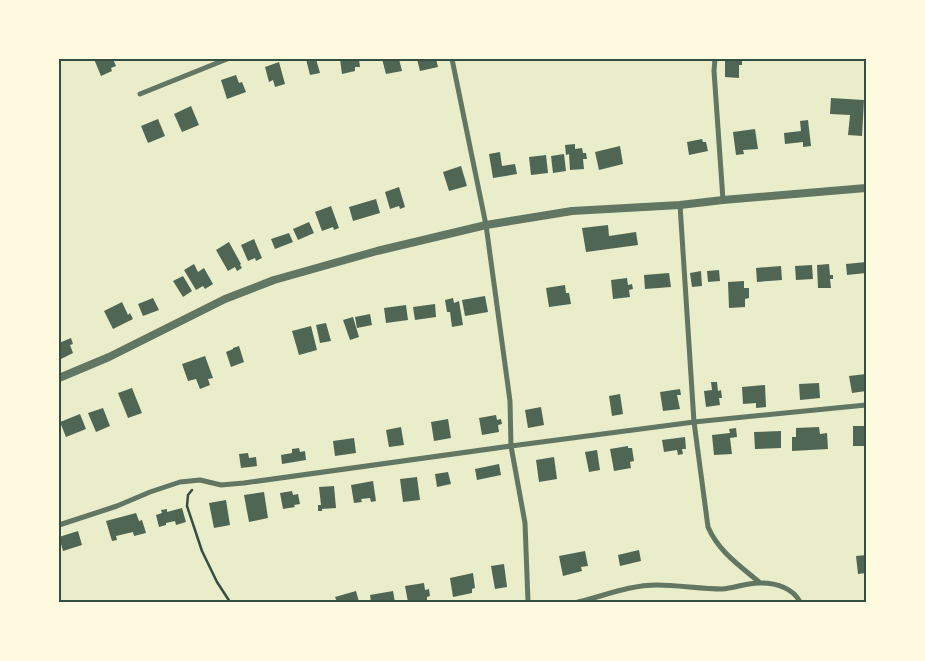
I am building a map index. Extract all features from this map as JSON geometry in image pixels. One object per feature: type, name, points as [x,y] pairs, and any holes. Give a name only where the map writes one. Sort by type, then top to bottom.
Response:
[{"type":"street","points":[[140,94],[227,59]]},
{"type":"street","points":[[452,59],[486,225],[510,401],[511,446],[525,523],[528,602]]},
{"type":"street","points":[[716,59],[714,71],[723,200]]},
{"type":"street","points":[[59,378],[109,357],[225,299],[274,280],[377,251],[486,225],[572,212],[680,206],[723,200],[866,188]]},
{"type":"street","points":[[680,206],[694,422],[708,527],[713,539],[724,552],[759,582]]},
{"type":"street","points":[[59,525],[117,506],[180,482],[200,480],[222,485],[244,483],[694,422],[866,405]]},
{"type":"street","points":[[578,602],[627,588],[656,585],[722,589],[759,582],[782,586],[797,596],[800,602]]},
{"type":"path","points":[[200,480],[188,495],[187,506],[202,551],[217,582],[230,602]]},
{"type":"building","points":[[94,59],[113,59],[116,66],[111,68],[112,71],[101,76]]},
{"type":"building","points":[[306,59],[316,59],[320,73],[310,75]]},
{"type":"building","points":[[340,59],[359,59],[360,67],[355,67],[355,71],[342,74]]},
{"type":"building","points":[[382,59],[399,59],[402,71],[386,74]]},
{"type":"building","points":[[417,59],[436,59],[438,67],[420,71]]},
{"type":"building","points":[[725,59],[742,59],[742,65],[739,65],[739,78],[725,77]]},
{"type":"building","points":[[279,62],[285,84],[275,87],[273,80],[269,82],[265,67]]},
{"type":"building","points":[[236,75],[239,83],[242,82],[246,92],[227,99],[221,80]]},
{"type":"building","points":[[831,98],[864,100],[862,136],[848,135],[850,115],[830,114]]},
{"type":"building","points":[[191,106],[199,125],[182,132],[174,114]]},
{"type":"building","points":[[158,119],[165,136],[148,143],[141,126]]},
{"type":"building","points":[[808,120],[811,146],[803,147],[803,142],[785,144],[784,133],[801,131],[800,121]]},
{"type":"building","points":[[755,129],[758,149],[743,150],[744,154],[736,155],[733,132]]},
{"type":"building","points":[[702,139],[703,142],[706,142],[708,151],[689,155],[687,142]]},
{"type":"building","points":[[575,144],[575,149],[582,148],[583,153],[586,153],[587,159],[583,159],[584,169],[570,170],[569,154],[566,155],[565,145]]},
{"type":"building","points":[[620,146],[623,164],[599,170],[595,152]]},
{"type":"building","points":[[500,152],[502,166],[515,164],[517,174],[493,178],[489,154]]},
{"type":"building","points":[[564,154],[566,171],[553,173],[551,156]]},
{"type":"building","points":[[546,155],[548,173],[531,175],[529,157]]},
{"type":"building","points":[[461,166],[467,186],[449,191],[443,172]]},
{"type":"building","points":[[399,187],[405,207],[400,209],[399,206],[390,209],[385,192]]},
{"type":"building","points":[[376,199],[380,213],[353,221],[349,207]]},
{"type":"building","points":[[331,206],[339,228],[334,230],[333,227],[322,231],[315,212]]},
{"type":"building","points":[[309,222],[314,233],[298,240],[293,229]]},
{"type":"building","points":[[608,225],[609,236],[636,232],[638,245],[586,252],[582,228]]},
{"type":"building","points":[[289,233],[293,242],[275,249],[271,239]]},
{"type":"building","points":[[254,239],[262,258],[256,261],[255,258],[248,261],[241,245]]},
{"type":"building","points":[[229,242],[241,264],[242,268],[237,271],[235,267],[228,271],[216,250]]},
{"type":"building","points":[[866,262],[866,273],[847,275],[846,264]]},
{"type":"building","points":[[194,264],[198,272],[204,268],[213,284],[205,289],[203,286],[196,290],[184,270]]},
{"type":"building","points":[[829,264],[830,275],[833,275],[833,279],[830,279],[831,288],[818,288],[817,265]]},
{"type":"building","points":[[812,265],[813,279],[796,280],[795,266]]},
{"type":"building","points":[[781,266],[782,280],[757,282],[756,268]]},
{"type":"building","points":[[719,270],[720,281],[708,282],[707,271]]},
{"type":"building","points":[[701,271],[702,286],[692,287],[690,273]]},
{"type":"building","points":[[669,273],[671,287],[645,289],[644,275]]},
{"type":"building","points":[[183,276],[192,291],[183,297],[173,281]]},
{"type":"building","points":[[627,278],[628,285],[632,284],[633,289],[629,290],[630,297],[613,299],[611,280]]},
{"type":"building","points":[[744,281],[744,288],[749,288],[749,298],[745,299],[745,307],[729,308],[728,282]]},
{"type":"building","points":[[565,285],[571,304],[549,307],[546,288]]},
{"type":"building","points":[[485,296],[488,312],[465,316],[462,300]]},
{"type":"building","points":[[153,298],[159,310],[143,316],[138,304]]},
{"type":"building","points":[[453,298],[454,303],[459,301],[463,325],[452,327],[450,312],[447,312],[445,300]]},
{"type":"building","points":[[122,302],[128,315],[130,313],[133,319],[113,329],[104,311]]},
{"type":"building","points":[[435,304],[436,317],[415,320],[413,307]]},
{"type":"building","points":[[406,305],[408,320],[386,323],[384,308]]},
{"type":"building","points":[[370,314],[372,325],[357,328],[355,317]]},
{"type":"building","points":[[353,317],[359,337],[350,340],[343,320]]},
{"type":"building","points":[[326,323],[331,341],[320,343],[316,325]]},
{"type":"building","points":[[311,326],[317,350],[299,355],[292,331]]},
{"type":"building","points":[[71,338],[73,344],[70,345],[73,353],[59,360],[59,343]]},
{"type":"building","points":[[239,346],[244,362],[231,367],[226,352]]},
{"type":"building","points":[[205,356],[213,378],[208,379],[210,385],[200,389],[196,379],[188,381],[182,364]]},
{"type":"building","points":[[866,374],[866,391],[852,393],[849,376]]},
{"type":"building","points":[[711,382],[717,382],[718,391],[721,390],[722,398],[719,398],[720,405],[706,407],[704,391],[712,390]]},
{"type":"building","points":[[819,383],[820,398],[800,400],[799,384]]},
{"type":"building","points":[[765,385],[766,407],[756,408],[756,403],[743,404],[742,387]]},
{"type":"building","points":[[132,388],[142,413],[128,418],[118,393]]},
{"type":"building","points":[[680,389],[681,395],[677,395],[680,409],[663,411],[660,392]]},
{"type":"building","points":[[620,394],[623,414],[612,416],[609,396]]},
{"type":"building","points":[[541,407],[544,425],[528,428],[525,410]]},
{"type":"building","points":[[103,408],[110,426],[96,432],[88,413]]},
{"type":"building","points":[[80,414],[86,429],[66,437],[60,422]]},
{"type":"building","points":[[496,415],[497,420],[501,419],[502,424],[498,425],[499,432],[482,435],[479,418]]},
{"type":"building","points":[[448,419],[451,438],[434,441],[431,422]]},
{"type":"building","points":[[853,426],[866,426],[866,446],[853,446]]},
{"type":"building","points":[[401,427],[404,445],[389,447],[386,430]]},
{"type":"building","points":[[819,427],[820,434],[827,433],[828,449],[792,451],[792,437],[796,437],[796,428]]},
{"type":"building","points":[[736,428],[737,437],[730,438],[732,454],[714,455],[712,435],[730,433],[729,429]]},
{"type":"building","points":[[781,431],[781,448],[755,449],[754,432]]},
{"type":"building","points":[[685,437],[686,449],[682,449],[683,454],[678,455],[677,450],[664,452],[662,440]]},
{"type":"building","points":[[354,438],[356,453],[335,456],[333,441]]},
{"type":"building","points":[[628,446],[628,448],[632,448],[634,461],[630,462],[631,468],[614,471],[610,449]]},
{"type":"building","points":[[299,448],[300,452],[305,451],[306,460],[282,464],[281,455],[292,453],[292,449]]},
{"type":"building","points":[[597,450],[600,470],[589,472],[585,452]]},
{"type":"building","points":[[248,453],[249,458],[256,457],[257,466],[241,468],[239,454]]},
{"type":"building","points":[[554,457],[557,479],[539,482],[536,460]]},
{"type":"building","points":[[499,464],[501,475],[477,480],[475,469]]},
{"type":"building","points":[[448,472],[451,484],[437,487],[435,474]]},
{"type":"building","points":[[417,477],[420,500],[403,502],[400,479]]},
{"type":"building","points":[[373,481],[376,501],[371,502],[370,498],[361,499],[362,502],[354,503],[351,485]]},
{"type":"building","points":[[334,486],[336,508],[318,511],[318,505],[321,505],[319,487]]},
{"type":"building","points":[[292,491],[293,495],[298,494],[300,504],[283,509],[280,493]]},
{"type":"building","points":[[264,492],[268,518],[249,522],[244,495]]},
{"type":"building","points":[[226,500],[230,525],[214,528],[209,503]]},
{"type":"building","points":[[182,508],[186,522],[176,525],[175,521],[159,527],[156,515],[162,513],[161,510],[167,509],[167,512]]},
{"type":"building","points":[[136,513],[139,521],[142,520],[146,533],[134,536],[133,532],[116,536],[117,540],[112,541],[106,521]]},
{"type":"building","points":[[78,531],[82,545],[63,551],[59,537]]},
{"type":"building","points":[[639,550],[641,561],[620,566],[618,555]]},
{"type":"building","points":[[585,551],[588,566],[581,567],[582,571],[563,576],[559,556]]},
{"type":"building","points":[[866,555],[866,573],[858,574],[856,556]]},
{"type":"building","points":[[504,564],[507,587],[495,589],[491,566]]},
{"type":"building","points":[[473,573],[475,588],[472,589],[472,593],[453,597],[450,578]]},
{"type":"building","points":[[424,583],[425,590],[429,589],[430,596],[427,597],[427,601],[408,602],[405,586]]},
{"type":"building","points":[[356,591],[359,602],[337,602],[335,597]]},
{"type":"building","points":[[393,591],[395,602],[371,602],[370,595]]}]
